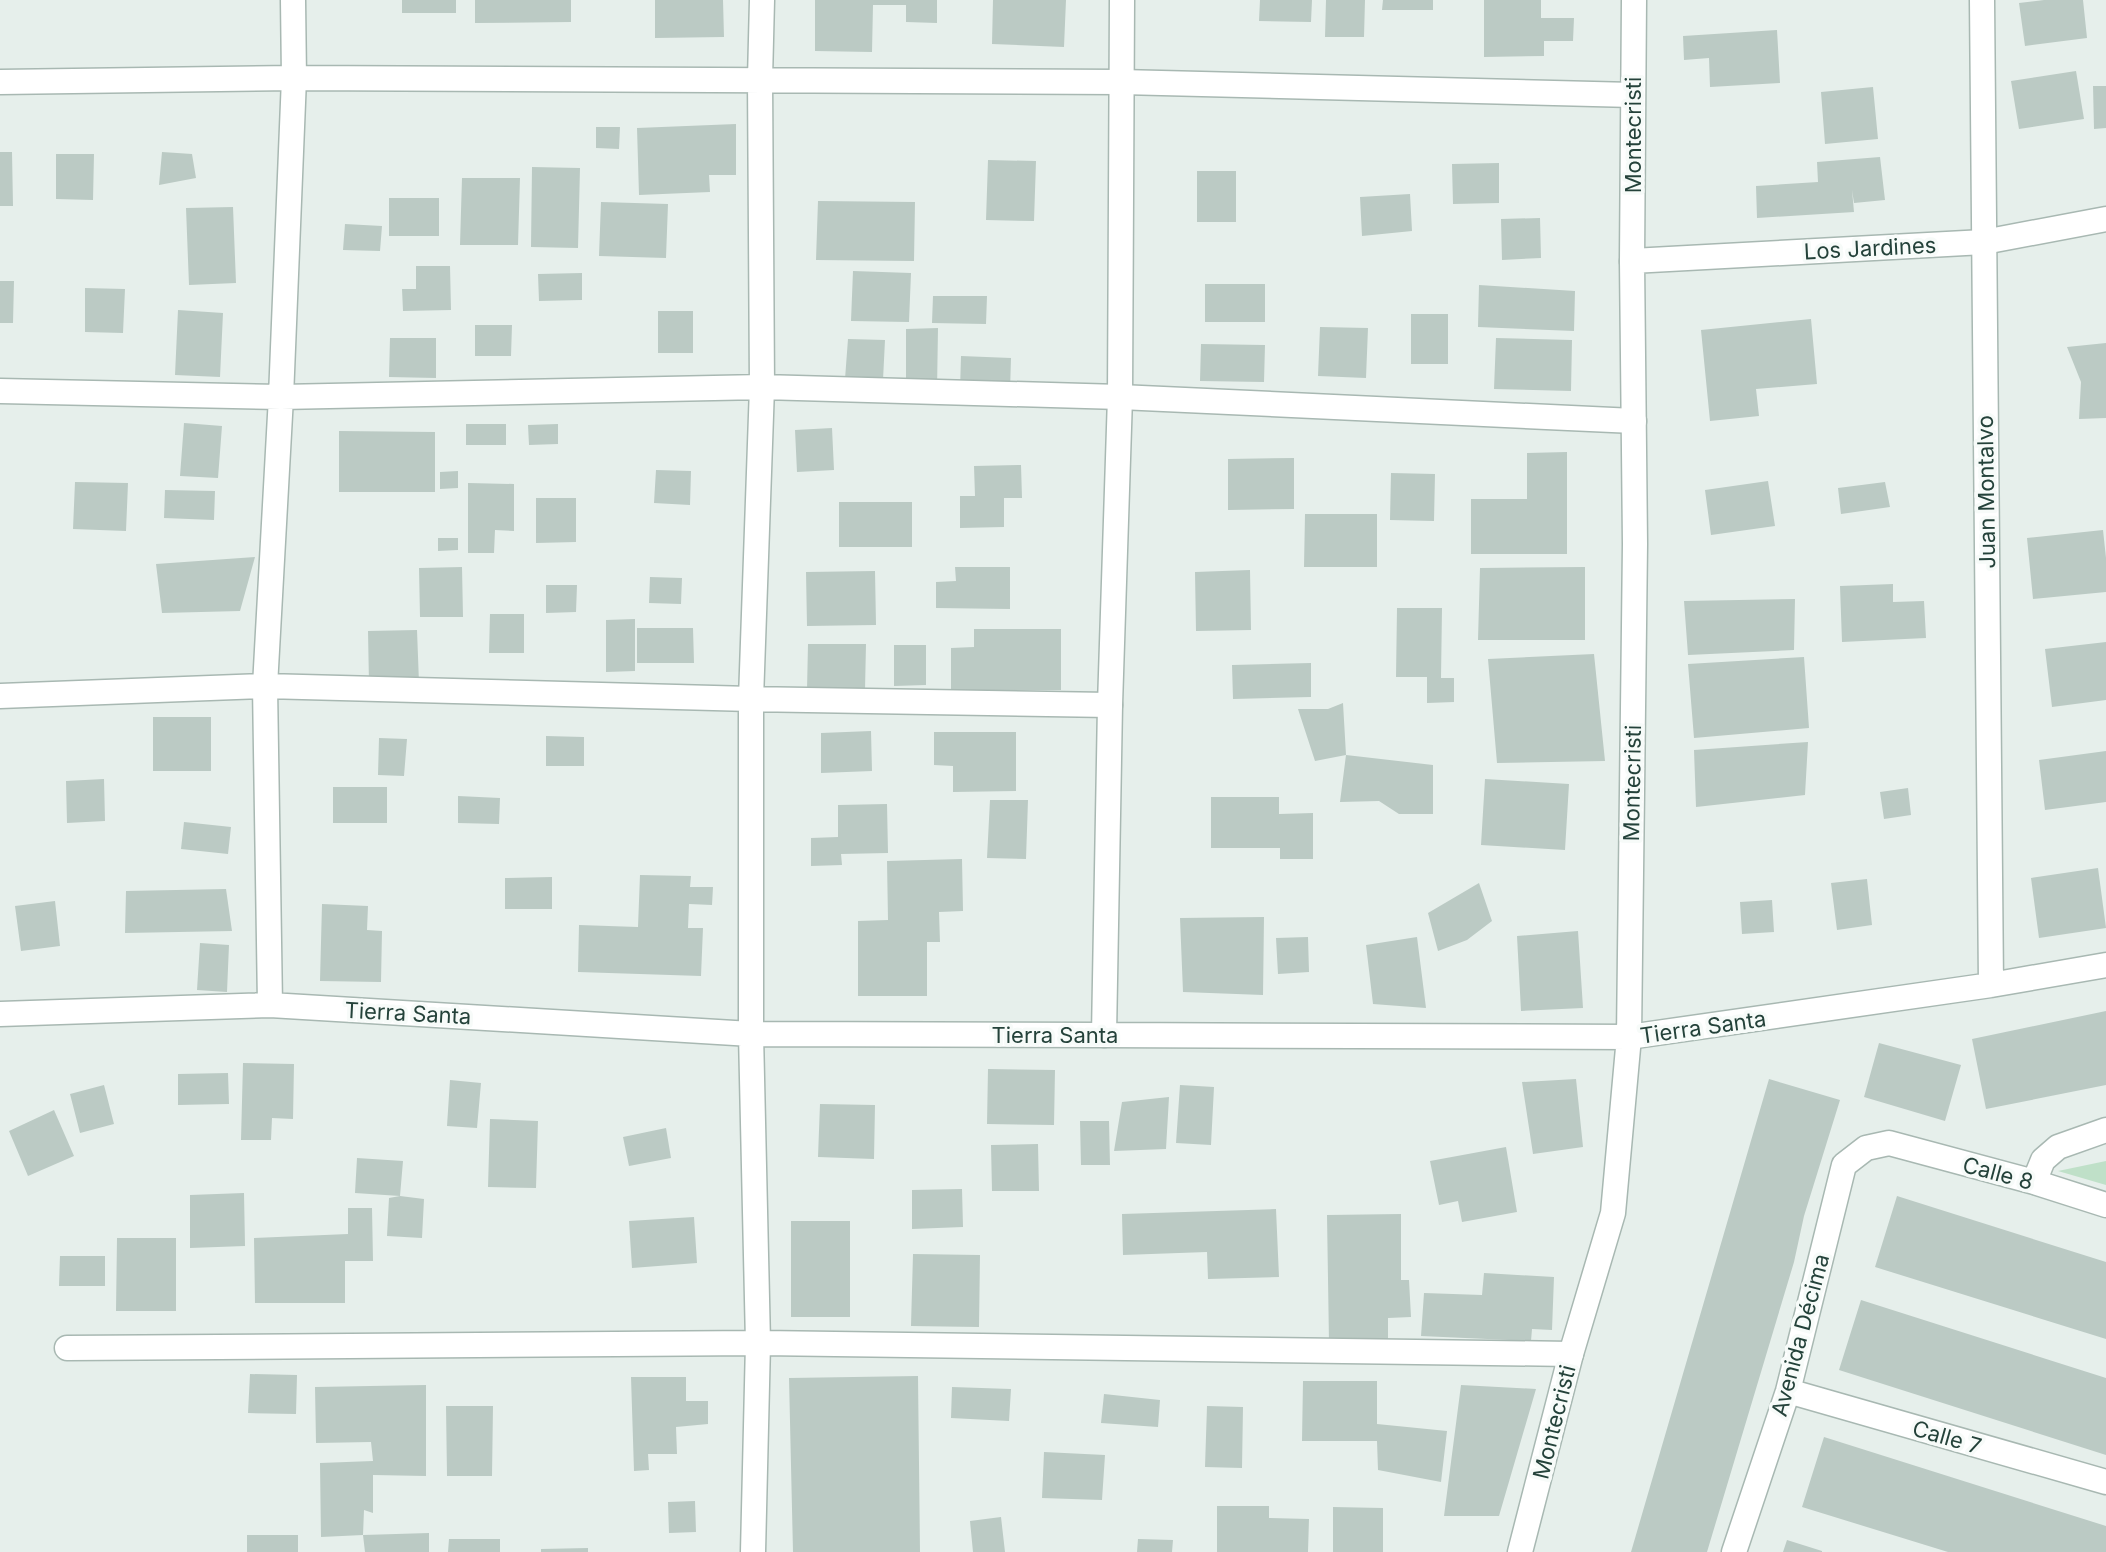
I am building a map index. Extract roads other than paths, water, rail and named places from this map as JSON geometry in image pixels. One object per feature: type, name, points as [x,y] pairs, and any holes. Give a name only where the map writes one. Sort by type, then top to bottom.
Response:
[{"type":"street","points":[[270,1005],[265,686],[281,397],[294,78],[293,0]]},
{"type":"street","points":[[753,1552],[758,1343],[751,1034],[751,699],[762,387],[762,0]]},
{"type":"street","points":[[1104,1035],[1120,397],[1122,0]]},
{"type":"street","name":"Montecristi","points":[[1520,1552],[1571,1354],[1613,1213],[1629,1037],[1635,544],[1632,261],[1634,0]]},
{"type":"street","name":"Juan Montalvo","points":[[1982,0],[1991,985]]},
{"type":"street","points":[[0,82],[294,78],[760,79],[1121,82],[1633,95]]},
{"type":"street","name":"Los Jardines","points":[[1632,261],[1984,242],[2106,219]]},
{"type":"street","points":[[0,391],[281,397],[762,387],[1120,397],[1634,421]]},
{"type":"street","points":[[0,696],[265,686],[1110,705]]},
{"type":"street","name":"Tierra Santa","points":[[0,1014],[270,1005],[751,1034],[1629,1037],[1991,985],[2106,965]]},
{"type":"street","points":[[2034,1182],[2043,1160],[2058,1147],[2106,1130]]},
{"type":"street","name":"Calle 8","points":[[1889,1143],[2106,1205]]},
{"type":"street","name":"Avenida Décima","points":[[1734,1552],[1788,1391],[1844,1165],[1866,1148],[1889,1143]]},
{"type":"street","points":[[67,1348],[758,1343],[1571,1354]]},
{"type":"street","name":"Calle 7","points":[[1788,1391],[2106,1482]]}]
